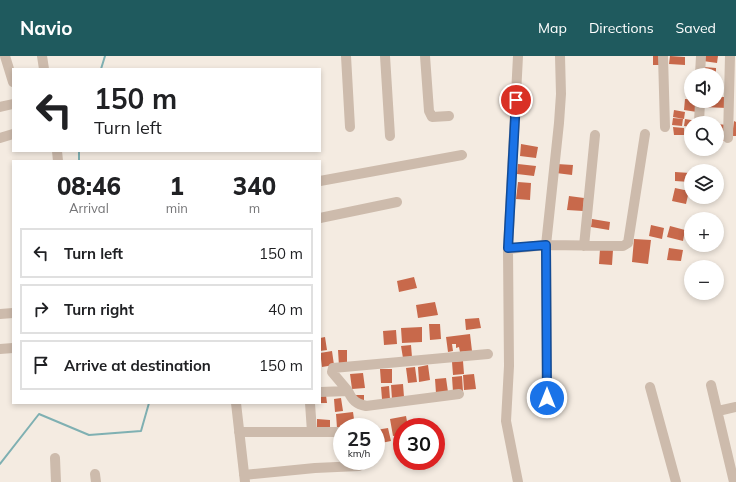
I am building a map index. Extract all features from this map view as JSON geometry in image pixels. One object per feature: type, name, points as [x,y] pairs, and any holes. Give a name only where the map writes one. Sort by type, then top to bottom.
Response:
[{"type":"street","points":[[5,56],[12,79]]},
{"type":"street","points":[[42,56],[44,68]]},
{"type":"street","points":[[346,56],[350,127]]},
{"type":"street","points":[[385,56],[390,136]]},
{"type":"street","points":[[425,56],[429,111],[432,117],[449,116]]},
{"type":"street","points":[[518,56],[508,248],[509,366],[506,422],[518,482]]},
{"type":"street","points":[[547,398],[546,245],[559,123],[561,94],[560,56]]},
{"type":"street","points":[[663,56],[665,127]]},
{"type":"street","points":[[700,68],[701,56]]},
{"type":"street","points":[[728,138],[730,56]]},
{"type":"street","points":[[0,107],[12,104]]},
{"type":"street","points":[[0,138],[12,134]]},
{"type":"street","points":[[508,248],[546,245],[623,246],[628,243],[645,134]]},
{"type":"street","points":[[584,246],[595,135]]},
{"type":"street","points":[[321,181],[462,155]]},
{"type":"street","points":[[321,218],[397,202]]},
{"type":"street","points":[[0,314],[12,313]]},
{"type":"street","points":[[0,349],[12,348]]},
{"type":"street","points":[[459,394],[366,406],[360,405],[353,401],[348,391],[332,372],[333,368],[488,354]]},
{"type":"street","points":[[711,385],[734,482]]},
{"type":"street","points":[[650,387],[676,482]]},
{"type":"street","points":[[321,392],[348,391]]},
{"type":"street","points":[[236,404],[244,478],[315,468],[333,467]]},
{"type":"street","points":[[310,404],[312,432]]},
{"type":"street","points":[[718,411],[736,407]]},
{"type":"street","points":[[239,432],[333,432]]},
{"type":"street","points":[[55,458],[56,482]]},
{"type":"building","points":[[653,56],[659,56],[660,65],[653,65]]},
{"type":"building","points":[[670,56],[685,57],[685,65],[669,64]]},
{"type":"building","points":[[704,56],[718,56],[717,63],[703,61]]},
{"type":"building","points":[[724,97],[727,97],[727,108],[724,108]]},
{"type":"building","points":[[684,108],[697,108],[697,112],[684,110]]},
{"type":"building","points":[[674,110],[685,112],[684,119],[673,117]]},
{"type":"building","points":[[673,118],[683,119],[682,126],[672,125]]},
{"type":"building","points":[[734,121],[736,122],[736,136],[732,136]]},
{"type":"building","points":[[724,125],[727,125],[726,131],[724,131]]},
{"type":"building","points":[[673,127],[684,128],[684,135],[674,135]]},
{"type":"building","points":[[521,144],[538,147],[536,158],[520,156]]},
{"type":"building","points":[[518,164],[536,166],[534,176],[517,174]]},
{"type":"building","points":[[557,164],[573,165],[572,175],[556,173]]},
{"type":"building","points":[[675,172],[684,173],[684,182],[675,181]]},
{"type":"building","points":[[518,182],[531,183],[530,200],[516,199]]},
{"type":"building","points":[[675,188],[684,190],[684,204],[672,201]]},
{"type":"building","points":[[569,196],[584,198],[583,211],[567,210]]},
{"type":"building","points":[[592,219],[610,222],[609,230],[591,227]]},
{"type":"building","points":[[651,225],[664,228],[662,239],[649,236]]},
{"type":"building","points":[[670,226],[684,230],[683,241],[667,237]]},
{"type":"building","points":[[634,239],[651,240],[648,264],[632,262]]},
{"type":"building","points":[[669,248],[683,250],[681,261],[667,260]]},
{"type":"building","points":[[600,249],[613,250],[612,265],[599,264]]},
{"type":"building","points":[[414,277],[417,288],[399,292],[397,281]]},
{"type":"building","points":[[435,302],[438,315],[418,318],[416,305]]},
{"type":"building","points":[[479,318],[481,328],[466,330],[465,319]]},
{"type":"building","points":[[429,324],[440,324],[441,339],[430,340]]},
{"type":"building","points":[[422,327],[422,342],[402,343],[401,328]]},
{"type":"building","points":[[396,330],[397,344],[384,345],[383,331]]},
{"type":"building","points":[[470,334],[472,351],[460,352],[459,347],[456,348],[456,344],[452,344],[453,351],[448,352],[446,337]]},
{"type":"building","points":[[325,337],[327,350],[321,351],[321,338]]},
{"type":"building","points":[[411,345],[412,357],[403,358],[401,346]]},
{"type":"building","points":[[338,350],[347,350],[347,366],[339,366]]},
{"type":"building","points":[[332,351],[334,365],[322,367],[321,353]]},
{"type":"building","points":[[463,361],[464,374],[453,375],[452,362]]},
{"type":"building","points":[[428,365],[430,380],[419,382],[418,367]]},
{"type":"building","points":[[415,367],[417,382],[408,383],[406,368]]},
{"type":"building","points":[[380,369],[392,369],[392,383],[381,383]]},
{"type":"building","points":[[363,373],[365,388],[352,389],[350,374]]},
{"type":"building","points":[[474,374],[476,389],[464,390],[463,375]]},
{"type":"building","points":[[462,376],[463,392],[453,392],[452,377]]},
{"type":"building","points":[[446,378],[448,392],[436,393],[435,379]]},
{"type":"building","points":[[403,384],[404,397],[392,399],[391,385]]},
{"type":"building","points":[[389,386],[390,399],[382,399],[381,387]]},
{"type":"building","points":[[321,395],[326,395],[327,403],[321,403]]},
{"type":"building","points":[[353,395],[364,395],[364,401],[353,401]]},
{"type":"building","points":[[341,398],[343,411],[335,412],[334,399]]},
{"type":"building","points":[[353,412],[354,418],[336,418],[336,414]]},
{"type":"building","points":[[406,416],[406,418],[395,418]]},
{"type":"building","points":[[393,418],[393,436],[390,419]]},
{"type":"building","points":[[317,419],[330,420],[330,428],[317,428]]},
{"type":"building","points":[[385,428],[388,428],[391,441],[385,442]]},
{"type":"waterway","points":[[101,68],[105,56]]},
{"type":"waterway","points":[[79,152],[79,160]]},
{"type":"waterway","points":[[0,464],[39,414],[89,435],[141,431],[149,404]]},
{"type":"route","points":[[516,100],[508,248],[546,245],[547,398]]}]
